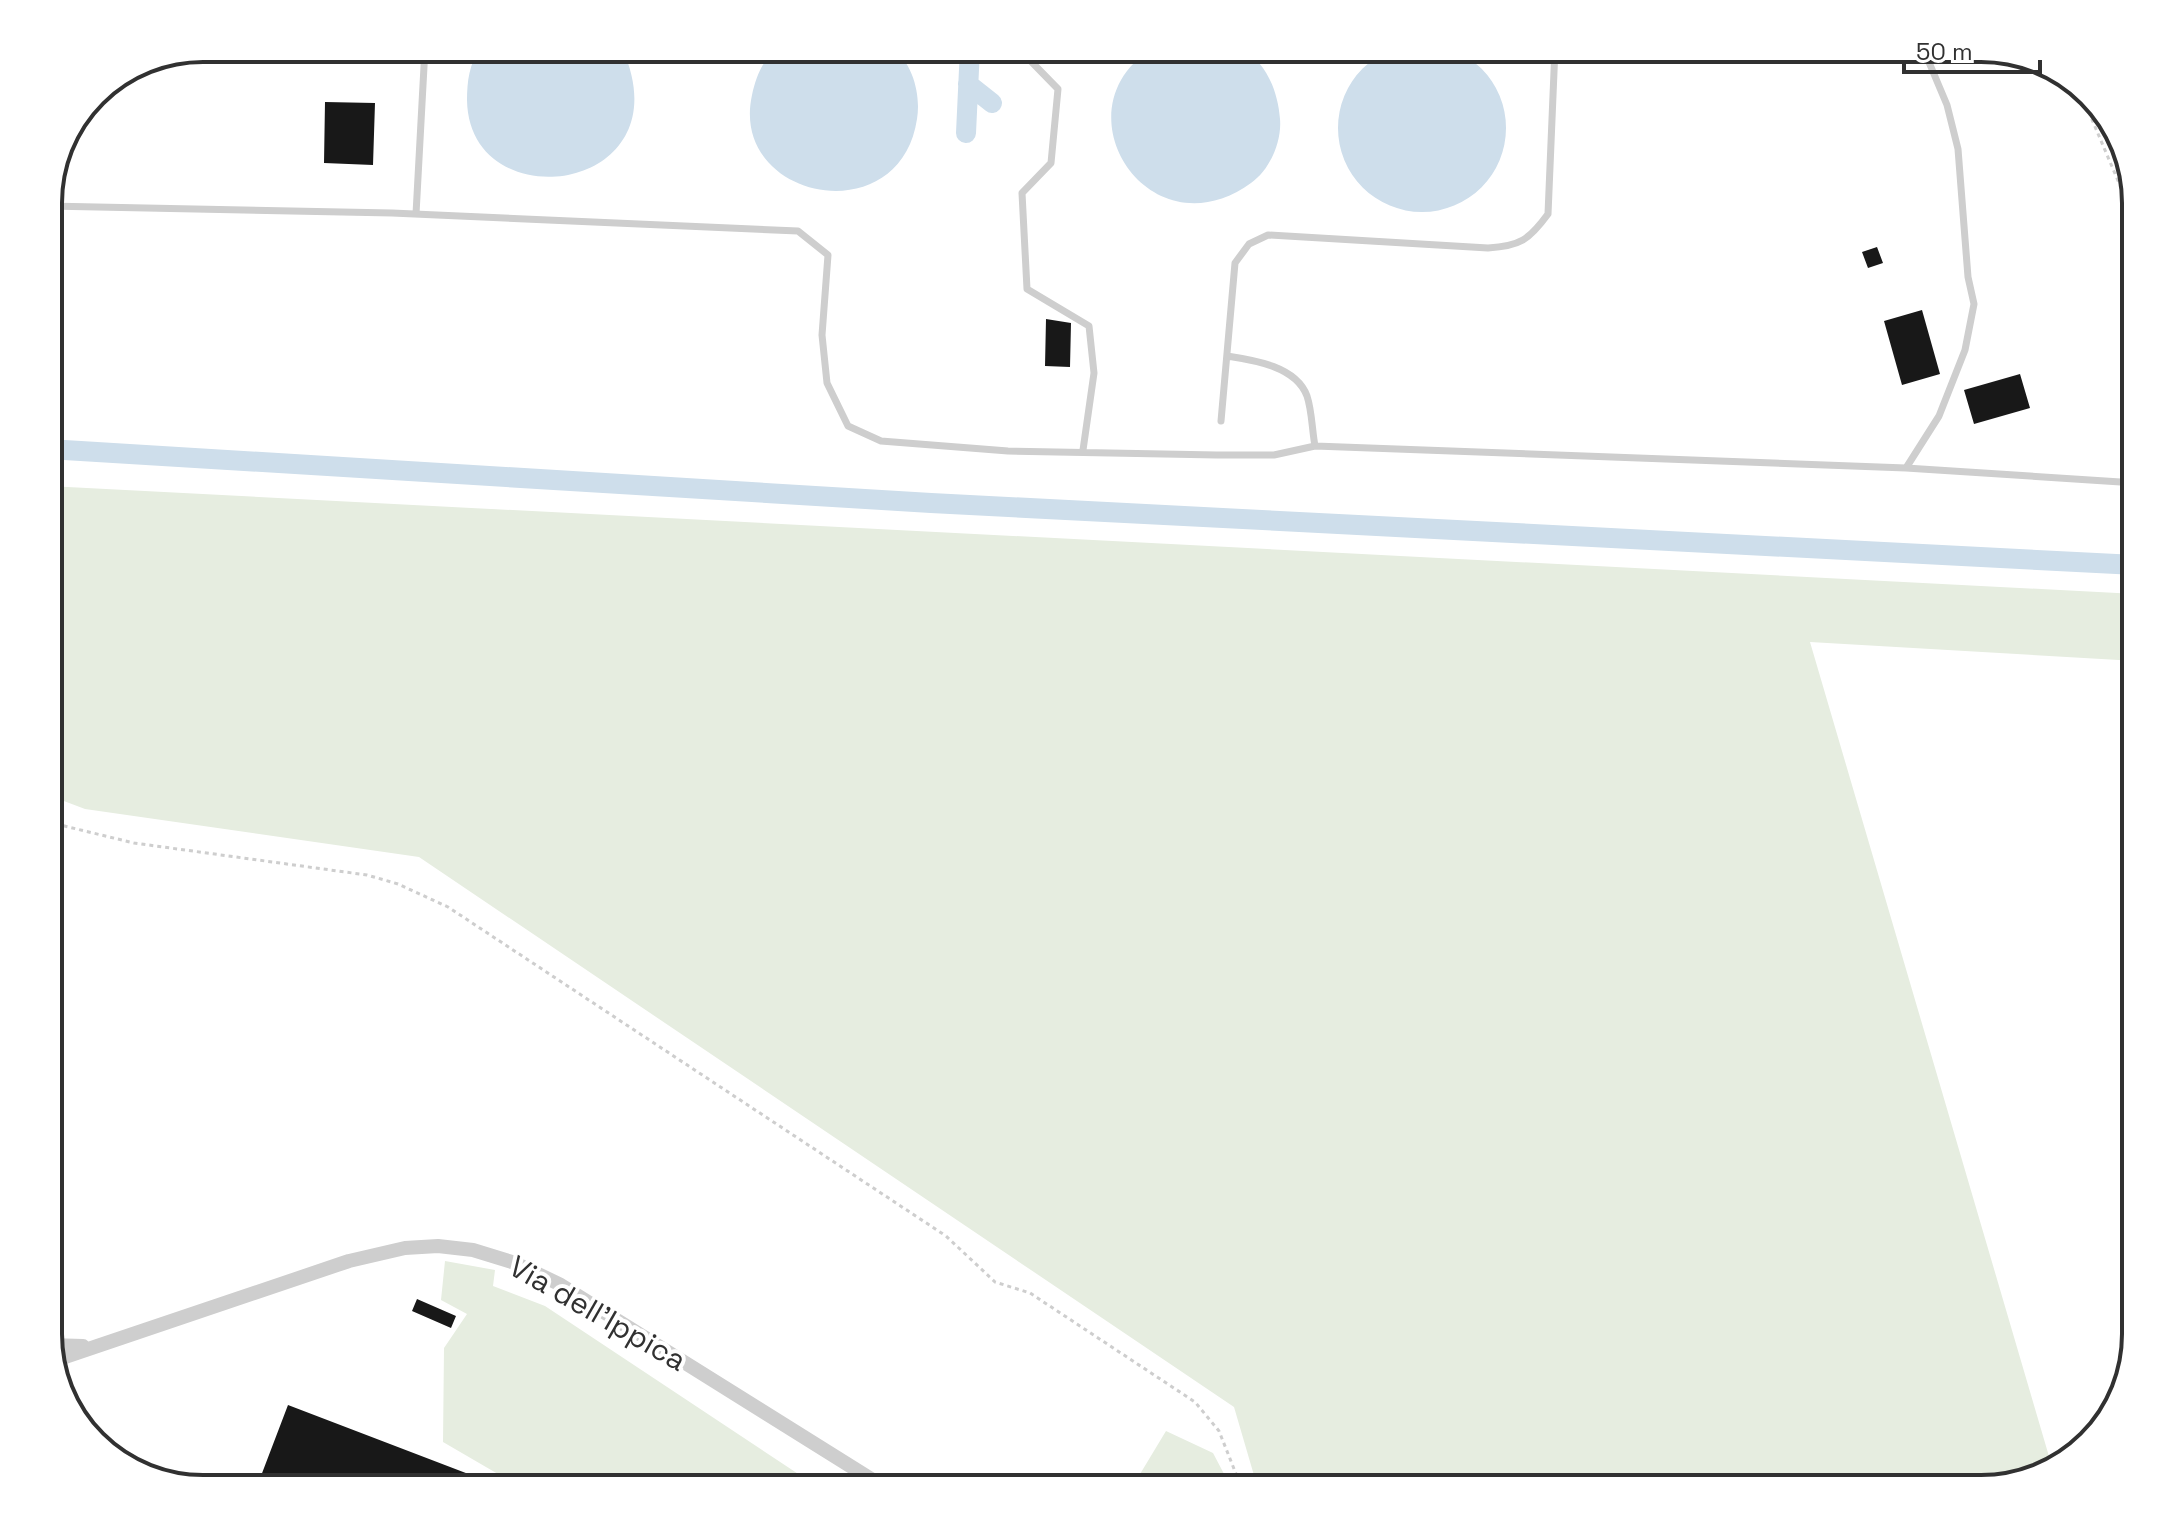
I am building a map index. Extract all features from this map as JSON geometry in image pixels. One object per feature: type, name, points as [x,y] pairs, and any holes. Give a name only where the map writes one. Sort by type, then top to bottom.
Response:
[{"type":"street","name":"Via dell'Ippica","points":[[64,1357],[361,1258],[416,1246],[461,1248],[505,1259],[559,1284],[865,1475]]},
{"type":"street","points":[[62,1345],[91,1346]]},
{"type":"lane","points":[[416,214],[424,62]]},
{"type":"lane","points":[[1032,62],[1058,89],[1051,163],[1022,193],[1027,289],[1089,326],[1094,373],[1083,450]]},
{"type":"lane","points":[[1221,421],[1235,263],[1249,244],[1268,235],[1488,248],[1510,247],[1532,236],[1548,214],[1554,62]]},
{"type":"lane","points":[[1906,468],[1939,416],[1965,350],[1974,304],[1968,277],[1958,149],[1947,105],[1929,62]]},
{"type":"lane","points":[[62,206],[416,214],[798,231],[828,255],[822,335],[827,383],[848,426],[881,441],[1008,451],[1274,455],[1315,446],[1906,468],[2122,482]]},
{"type":"lane","points":[[1227,356],[1267,363],[1298,384],[1307,395],[1315,446]]},
{"type":"path","points":[[2089,113],[2121,188]]},
{"type":"path","points":[[62,825],[134,843],[367,875],[398,884],[448,907],[946,1236],[995,1282],[1030,1293],[1185,1394],[1203,1409],[1219,1431],[1236,1475]]},
{"type":"shaded area","points":[[62,487],[2122,593],[2122,660],[1810,642],[2049,1457],[2017,1470],[1981,1475],[1254,1475],[1234,1407],[419,857],[85,809],[62,800]]},
{"type":"shaded area","points":[[445,1261],[495,1270],[493,1286],[545,1306],[800,1475],[500,1475],[443,1442],[444,1348],[467,1314],[441,1300]]},
{"type":"shaded area","points":[[1166,1431],[1213,1453],[1225,1475],[1139,1475]]},
{"type":"water","points":[[473,62],[625,62],[634,97],[626,135],[602,161],[570,174],[534,176],[501,164],[477,139],[467,100]]},
{"type":"water","points":[[765,62],[906,62],[918,100],[917,119],[904,155],[881,179],[851,190],[820,190],[790,179],[766,159],[752,131],[752,95]]},
{"type":"water","points":[[1138,62],[1258,62],[1269,78],[1279,108],[1277,145],[1264,171],[1251,183],[1213,201],[1179,202],[1149,189],[1127,166],[1114,137],[1112,105],[1125,74]]},
{"type":"water","points":[[1371,62],[1473,62],[1492,81],[1504,112],[1504,144],[1492,175],[1469,198],[1438,210],[1406,210],[1375,198],[1352,175],[1340,144],[1338,128],[1344,96],[1352,81]]},
{"type":"building","points":[[325,102],[375,103],[373,165],[324,163]]},
{"type":"building","points":[[1877,247],[1883,263],[1868,268],[1862,252]]},
{"type":"building","points":[[1922,310],[1940,374],[1902,385],[1884,321]]},
{"type":"building","points":[[1046,319],[1071,323],[1070,367],[1045,366]]},
{"type":"building","points":[[2020,374],[2030,408],[1974,424],[1964,390]]},
{"type":"building","points":[[417,1299],[456,1316],[451,1328],[412,1311]]},
{"type":"building","points":[[288,1405],[471,1475],[261,1475]]},
{"type":"waterway","points":[[966,133],[969,62]]},
{"type":"waterway","points":[[968,84],[992,103]]},
{"type":"waterway","points":[[62,450],[931,503],[2122,564]]}]
